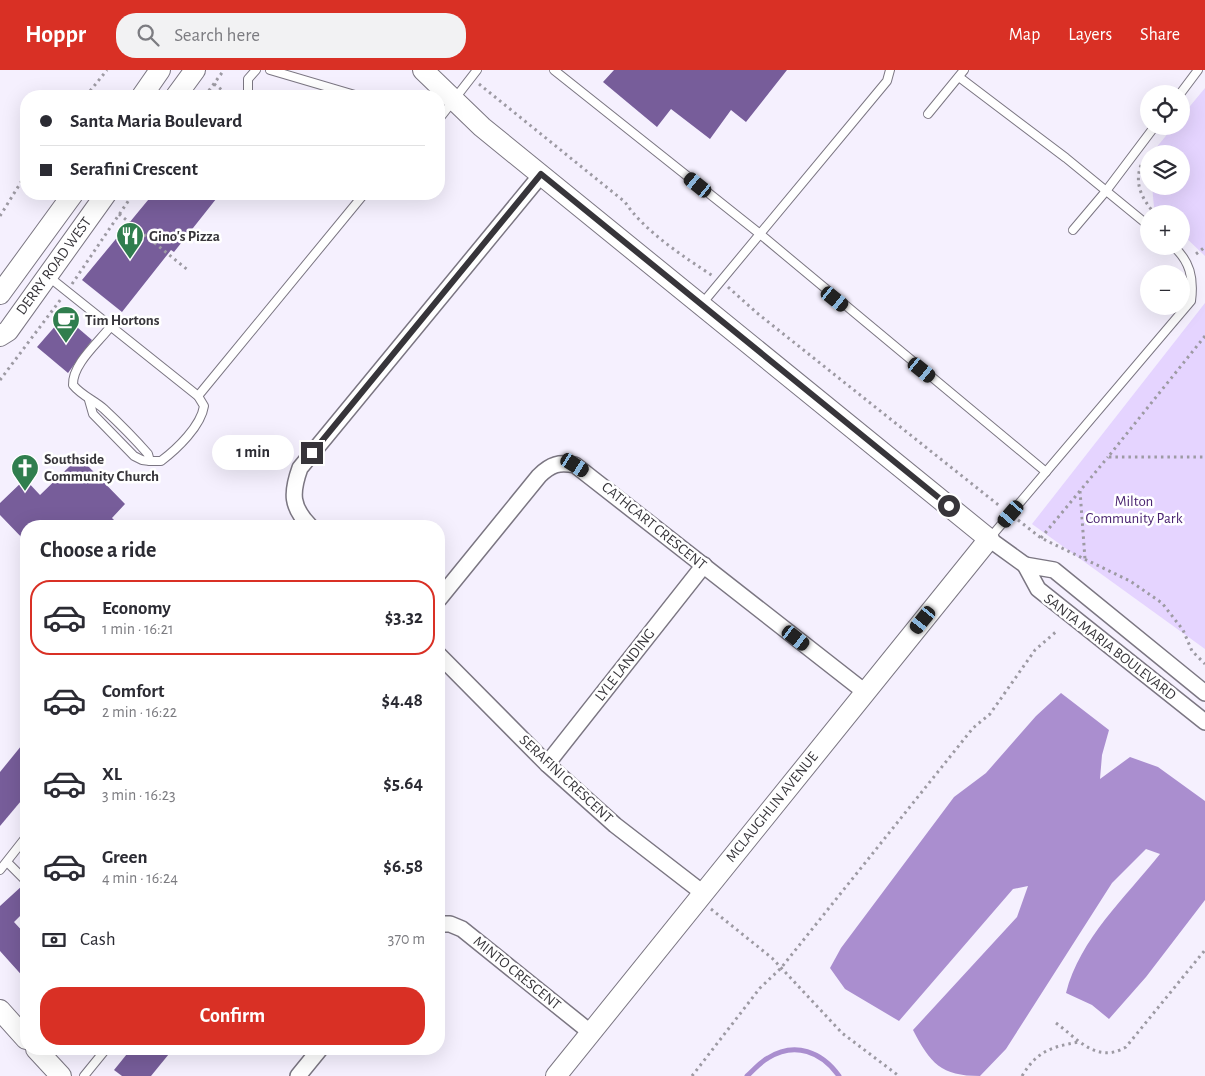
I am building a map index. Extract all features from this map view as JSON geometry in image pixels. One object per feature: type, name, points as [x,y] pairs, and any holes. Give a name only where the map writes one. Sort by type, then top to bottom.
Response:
[{"type":"street","points":[[146,90],[160,70]]},
{"type":"street","points":[[180,90],[195,70]]},
{"type":"street","name":"SANTA MARIA BOULEVARD","points":[[428,72],[444,90]]},
{"type":"street","name":"SANTA MARIA BOULEVARD","points":[[445,91],[454,101],[541,174],[701,305],[989,538],[1024,564],[1038,589],[1205,722]]},
{"type":"street","points":[[304,520],[297,512],[294,500],[294,484],[300,468],[541,174]]},
{"type":"street","name":"DERRY ROAD WEST","points":[[0,294],[69,200]]},
{"type":"street","name":"DERRY ROAD WEST","points":[[0,336],[8,330],[102,200]]},
{"type":"street","name":"CATHCART CRESCENT","points":[[445,592],[549,466],[564,463],[575,465],[587,472],[865,692]]},
{"type":"street","name":"MCLAUGHLIN AVENUE","points":[[556,1076],[989,538]]},
{"type":"street","name":"SANTA MARIA BOULEVARD","points":[[1024,564],[1054,570],[1205,693]]},
{"type":"street","name":"LYLE LANDING","points":[[547,764],[704,565]]},
{"type":"street","name":"SERAFINI CRESCENT","points":[[445,661],[547,764],[615,824],[701,895]]},
{"type":"street","name":"MINTO CRESCENT","points":[[445,924],[462,929],[590,1032]]},
{"type":"street","points":[[0,1010],[20,1032]]},
{"type":"street","points":[[42,1055],[61,1076]]},
{"type":"street","points":[[298,1076],[315,1055]]},
{"type":"lane","points":[[248,90],[248,79],[256,70]]},
{"type":"lane","points":[[270,70],[338,90]]},
{"type":"lane","points":[[445,112],[477,70]]},
{"type":"lane","points":[[554,70],[760,234],[1046,472]]},
{"type":"lane","points":[[701,305],[887,81],[890,70]]},
{"type":"lane","points":[[928,114],[964,70]]},
{"type":"lane","points":[[1187,85],[1198,70]]},
{"type":"lane","points":[[959,77],[1140,219]]},
{"type":"lane","points":[[1072,230],[1106,191],[1149,135]]},
{"type":"lane","points":[[198,396],[359,200]]},
{"type":"lane","points":[[989,538],[1191,300],[1193,288],[1187,260],[1182,255]]},
{"type":"lane","points":[[48,275],[198,396],[204,406],[203,412],[189,433],[162,461],[142,460],[134,456],[93,414],[89,400]]},
{"type":"lane","points":[[111,326],[73,376],[73,385],[89,400],[113,417],[148,454],[150,460]]},
{"type":"lane","points":[[0,870],[20,844]]},
{"type":"lane","points":[[6,862],[20,875]]},
{"type":"lane","points":[[84,1076],[101,1055]]},
{"type":"path","points":[[91,90],[107,70]]},
{"type":"path","points":[[210,90],[224,70]]},
{"type":"path","points":[[471,78],[625,202],[633,214],[683,256],[721,281],[764,319],[1040,538],[1130,581],[1162,603],[1183,630],[1192,651],[1205,664]]},
{"type":"path","points":[[214,84],[222,90]]},
{"type":"path","points":[[1140,169],[1138,187],[1140,192]]},
{"type":"path","points":[[0,216],[20,184]]},
{"type":"path","points":[[119,214],[189,271]]},
{"type":"path","points":[[1196,254],[1205,248]]},
{"type":"path","points":[[1040,538],[1205,336]]},
{"type":"path","points":[[1108,457],[1205,457]]},
{"type":"path","points":[[1080,491],[1085,559]]},
{"type":"path","points":[[692,1076],[760,988],[781,968],[973,728],[990,714],[1035,650],[1058,630]]},
{"type":"path","points":[[701,895],[772,958],[842,1032],[899,1076]]},
{"type":"path","points":[[1056,1023],[1101,1054],[1115,1053],[1126,1047],[1205,950]]},
{"type":"path","points":[[1022,1076],[1031,1060],[1053,1046],[1080,1041]]},
{"type":"green space","points":[[1205,88],[1205,256],[1190,242],[1190,205],[1154,205],[1153,195],[1190,195],[1190,145],[1158,145],[1167,135],[1190,135],[1190,106]]},
{"type":"green space","name":"Milton Community Park","points":[[1205,303],[1205,649],[1032,524]]},
{"type":"shaded area","points":[[1061,693],[1109,730],[1102,755],[1100,779],[1130,757],[1158,767],[1205,801],[1205,900],[1146,977],[1109,1019],[1092,1005],[1066,993],[1082,954],[1093,936],[1160,854],[1146,849],[1112,883],[1006,1049],[980,1076],[955,1073],[946,1070],[931,1059],[913,1030],[1017,917],[1028,886],[1013,889],[899,1021],[845,989],[830,968],[841,948],[954,797],[986,773],[1036,716]]},
{"type":"building","points":[[614,70],[787,70],[746,122],[731,110],[710,139],[671,109],[657,127],[603,82]]},
{"type":"building","points":[[148,200],[215,200],[174,252],[171,250],[122,312],[82,280]]},
{"type":"building","name":"Tim Hortons","points":[[64,316],[92,340],[68,373],[37,347]]},
{"type":"building","points":[[87,465],[125,504],[112,518],[114,520],[20,520],[20,536],[0,515],[0,503],[25,479],[40,495],[70,466]]},
{"type":"building","points":[[20,747],[20,802],[0,826],[0,772]]},
{"type":"building","points":[[20,888],[20,916],[14,922],[20,928],[20,973],[0,951],[0,906]]},
{"type":"building","points":[[126,1055],[168,1055],[151,1076],[122,1076],[114,1070]]},
{"type":"waterway","points":[[747,1076],[768,1058],[788,1050],[798,1050],[816,1055],[825,1061],[839,1076]]},
{"type":"place","name":"Gino's Pizza","points":[[130,260]]},
{"type":"place","name":"Tim Hortons","points":[[66,344]]},
{"type":"place","name":"Southside Community Church","points":[[25,492]]},
{"type":"route","points":[[312,453],[541,174],[949,506]]}]
